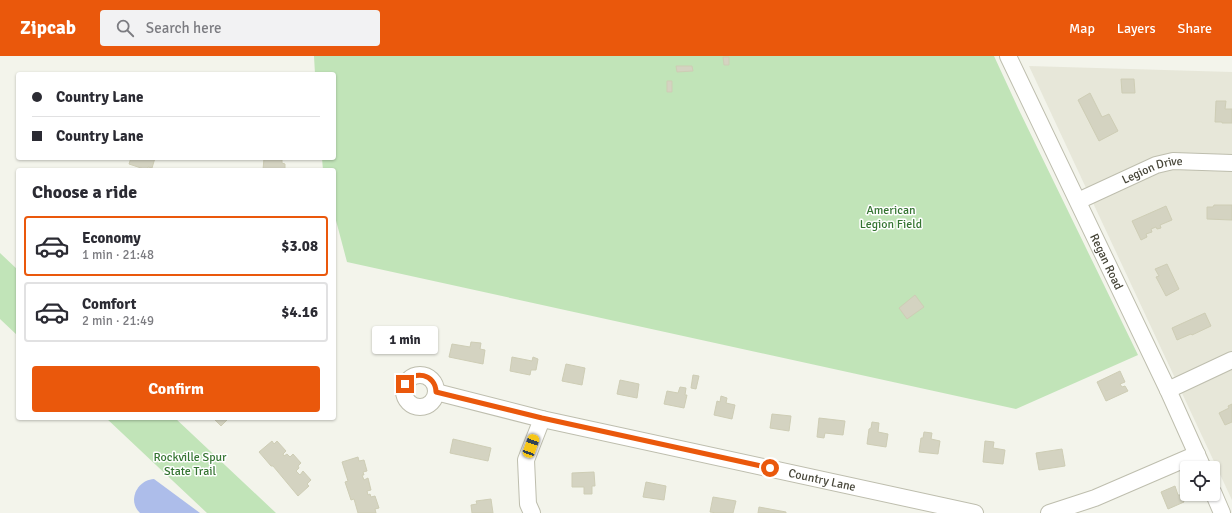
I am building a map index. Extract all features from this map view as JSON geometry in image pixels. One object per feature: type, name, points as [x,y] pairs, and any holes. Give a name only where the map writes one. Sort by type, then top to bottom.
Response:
[{"type":"street","name":"Regan Road","points":[[1008,56],[1168,390],[1200,461]]},
{"type":"street","name":"Legion Drive","points":[[1078,201],[1156,165],[1173,161],[1232,163]]},
{"type":"street","points":[[1168,390],[1232,360]]},
{"type":"street","name":"Country Lane","points":[[436,392],[542,418],[975,513]]},
{"type":"street","points":[[532,513],[528,504],[526,460],[542,418]]},
{"type":"street","points":[[1049,513],[1180,468]]},
{"type":"street","points":[[1217,501],[1222,513]]},
{"type":"shaded area","points":[[1029,66],[1232,72],[1232,500],[1220,474],[1220,461],[1214,461]]},
{"type":"green space","name":"American Legion Field","points":[[314,56],[994,56],[1138,355],[1016,409],[347,262],[336,221],[336,168],[323,168],[322,160],[336,160],[336,72],[315,72]]},
{"type":"green space","points":[[0,253],[16,268],[16,334],[0,319]]},
{"type":"green space","name":"Rockville Spur State Trail","points":[[108,420],[177,420],[276,513],[207,513]]},
{"type":"water","points":[[154,479],[200,513],[140,513],[134,503],[136,492],[143,483]]},
{"type":"building","points":[[723,57],[729,57],[729,65],[724,65]]},
{"type":"building","points":[[676,66],[692,66],[693,71],[677,72]]},
{"type":"building","points":[[1121,79],[1134,79],[1135,93],[1122,93]]},
{"type":"building","points":[[667,81],[672,81],[672,92],[667,92]]},
{"type":"building","points":[[1090,93],[1102,117],[1109,114],[1118,131],[1099,141],[1078,100]]},
{"type":"building","points":[[1216,101],[1226,101],[1225,109],[1232,109],[1232,123],[1215,122]]},
{"type":"building","points":[[130,160],[154,160],[152,168],[141,168],[129,164]]},
{"type":"building","points":[[264,160],[282,160],[282,163],[285,164],[285,168],[263,168]]},
{"type":"building","points":[[1214,205],[1232,205],[1232,220],[1207,219],[1207,207],[1213,207]]},
{"type":"building","points":[[1166,206],[1172,220],[1160,225],[1161,228],[1157,229],[1156,227],[1151,229],[1152,232],[1146,234],[1147,237],[1141,240],[1132,221]]},
{"type":"building","points":[[1167,264],[1179,289],[1166,296],[1156,277],[1159,276],[1155,269]]},
{"type":"building","points":[[915,295],[924,307],[907,319],[899,308]]},
{"type":"building","points":[[1205,313],[1211,326],[1177,340],[1172,328]]},
{"type":"building","points":[[403,327],[414,329],[414,332],[423,334],[421,349],[390,345],[392,331],[403,333]]},
{"type":"building","points":[[471,342],[481,343],[480,349],[485,350],[483,364],[449,357],[452,344],[470,347]]},
{"type":"building","points":[[512,357],[532,361],[533,357],[538,359],[536,370],[531,370],[530,375],[510,371]]},
{"type":"building","points":[[566,364],[585,368],[582,385],[562,381]]},
{"type":"building","points":[[1120,371],[1125,382],[1120,384],[1122,387],[1125,386],[1128,391],[1106,401],[1097,382]]},
{"type":"building","points":[[693,375],[699,376],[696,389],[691,388]]},
{"type":"building","points":[[620,380],[639,384],[637,398],[617,394]]},
{"type":"building","points":[[680,387],[686,388],[685,395],[687,395],[684,408],[664,404],[667,391],[678,393]]},
{"type":"building","points":[[721,396],[727,398],[726,403],[735,405],[732,419],[714,415],[717,401],[720,402]]},
{"type":"building","points":[[1232,404],[1232,422],[1225,425],[1219,413],[1229,408],[1228,406]]},
{"type":"building","points":[[772,414],[791,416],[789,431],[770,428]]},
{"type":"building","points":[[819,418],[845,421],[843,435],[825,433],[824,438],[817,437]]},
{"type":"building","points":[[215,420],[227,420],[221,426]]},
{"type":"building","points":[[872,422],[879,423],[878,432],[888,434],[886,447],[867,444],[869,429],[871,428]]},
{"type":"building","points":[[924,432],[932,433],[931,439],[940,441],[938,454],[919,452],[921,438],[923,438]]},
{"type":"building","points":[[453,439],[491,448],[488,461],[450,453]]},
{"type":"building","points":[[272,441],[274,444],[277,441],[286,451],[283,454],[284,456],[287,454],[290,457],[293,454],[301,463],[296,471],[300,475],[303,471],[311,480],[307,484],[309,486],[298,496],[259,452]]},
{"type":"building","points":[[985,441],[994,442],[993,448],[1005,450],[1003,464],[983,462]]},
{"type":"building","points":[[1062,449],[1065,466],[1039,470],[1036,453]]},
{"type":"building","points":[[358,457],[359,461],[364,460],[367,471],[363,472],[364,475],[362,475],[364,480],[368,478],[371,490],[367,491],[368,495],[370,494],[371,497],[375,496],[379,508],[375,509],[376,513],[358,513],[354,499],[351,500],[345,482],[348,481],[342,462]]},
{"type":"building","points":[[594,472],[595,486],[592,486],[592,494],[584,494],[584,487],[572,487],[572,473]]},
{"type":"building","points":[[646,482],[666,486],[664,500],[643,497]]},
{"type":"building","points":[[1175,486],[1178,495],[1180,495],[1180,501],[1184,502],[1168,509],[1161,492]]},
{"type":"building","points":[[713,497],[736,501],[733,513],[710,512]]},
{"type":"building","points":[[491,499],[493,513],[472,513],[471,505],[477,504],[476,501]]},
{"type":"building","points":[[759,507],[786,512],[786,513],[758,513]]},
{"type":"route","points":[[405,384],[413,376],[423,375],[430,378],[435,386],[436,392],[542,418],[770,468]]}]
